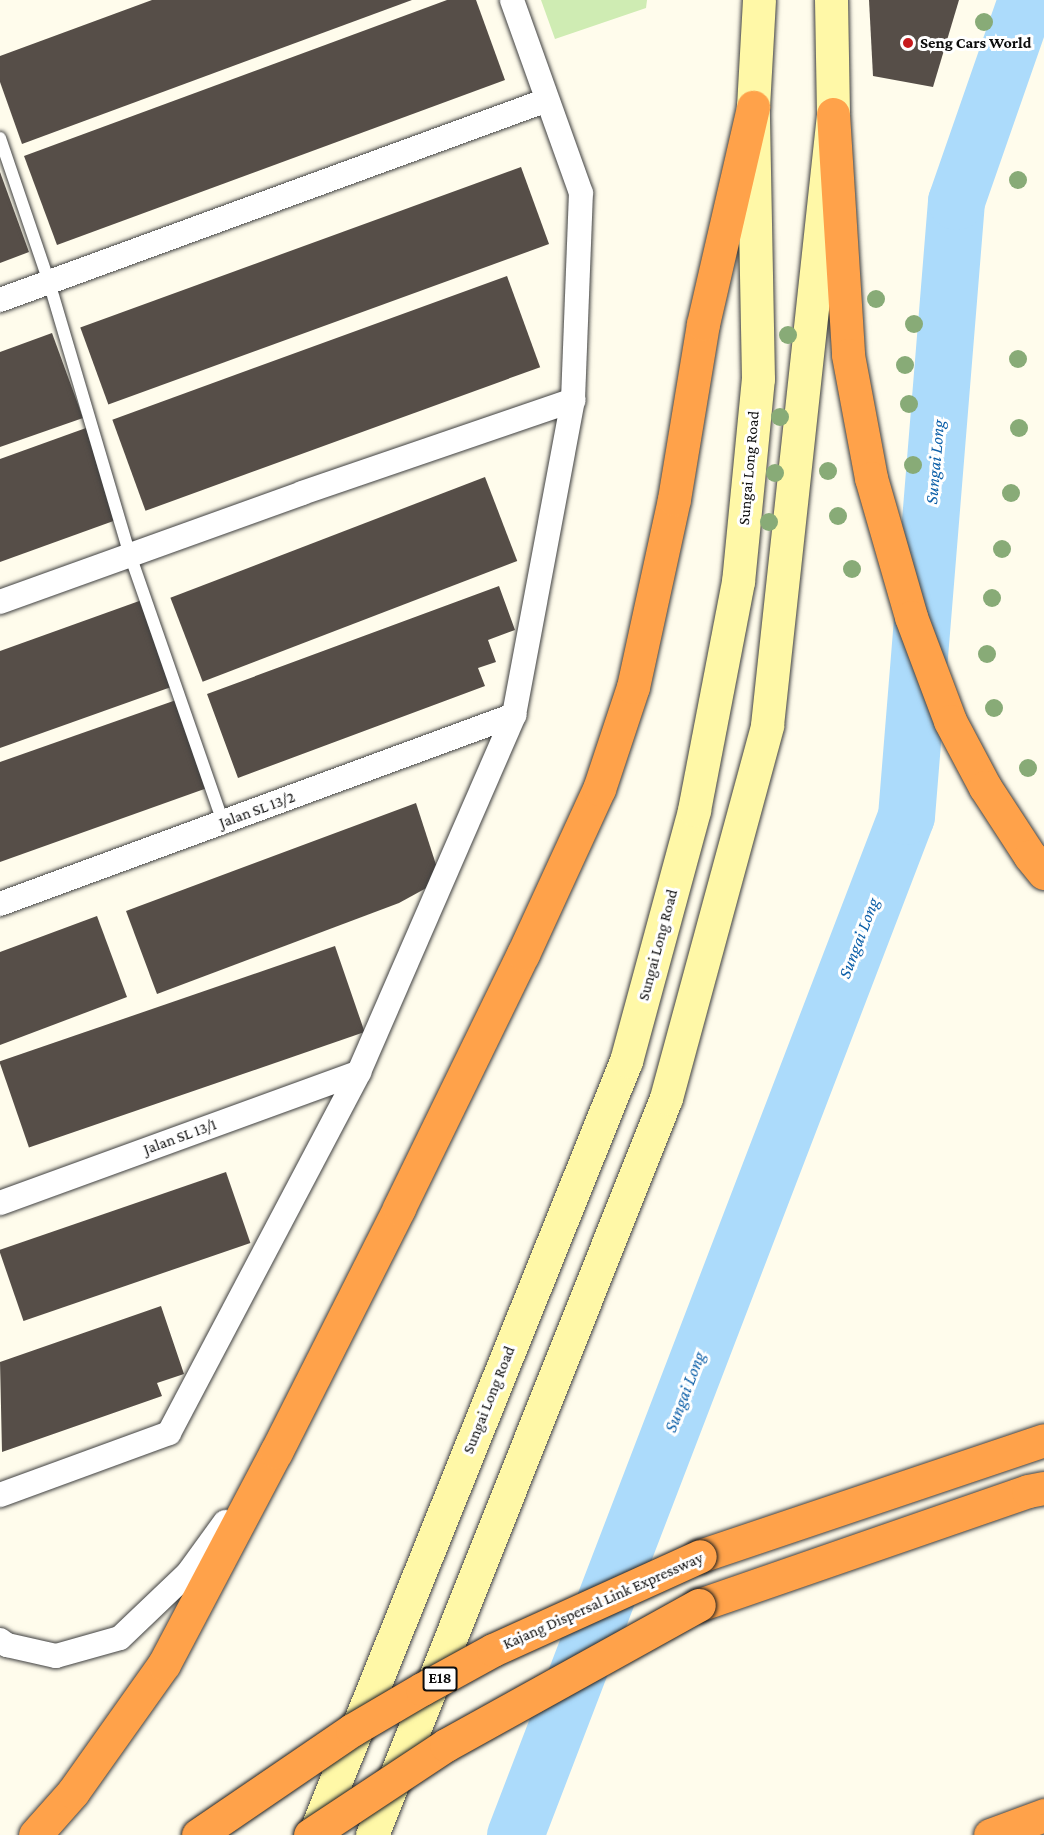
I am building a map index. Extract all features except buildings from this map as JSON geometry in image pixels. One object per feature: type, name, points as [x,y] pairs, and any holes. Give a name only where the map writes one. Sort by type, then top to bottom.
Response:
[{"type":"highway","points":[[35,1835],[73,1792],[164,1664],[276,1452],[518,964],[599,789],[633,687],[674,499],[703,324],[753,107]]},
{"type":"highway","points":[[832,114],[848,356],[871,478],[911,617],[950,721],[985,787],[1030,856],[1044,873]]},
{"type":"highway","name":"Kajang Dispersal Link Expressway","points":[[198,1835],[352,1730],[493,1650],[700,1556],[1044,1440]]},
{"type":"highway","points":[[312,1835],[446,1745],[699,1605],[1028,1491],[1044,1488]]},
{"type":"highway","points":[[990,1835],[1044,1815]]},
{"type":"street","points":[[0,1495],[169,1433],[359,1072],[514,715],[573,400],[581,193],[512,0]]},
{"type":"street","name":"Sungai Long Road","points":[[312,1835],[626,1061],[694,810],[738,582],[758,379],[753,107],[759,0]]},
{"type":"street","points":[[372,1835],[666,1098],[767,725],[832,114],[831,0]]},
{"type":"street","points":[[0,300],[547,100]]},
{"type":"street","points":[[0,602],[573,400]]},
{"type":"street","name":"Jalan SL 13/2","points":[[0,904],[514,715]]},
{"type":"street","name":"Jalan SL 13/1","points":[[0,1203],[359,1072]]},
{"type":"street","points":[[0,1640],[7,1645],[56,1656],[120,1638],[188,1573],[276,1452]]},
{"type":"lane","points":[[0,138],[49,282],[130,555],[223,822]]},
{"type":"green space","points":[[541,0],[647,0],[646,8],[555,39]]},
{"type":"waterway","name":"Sungai Long","points":[[515,1835],[906,816],[956,201],[1026,0]]},
{"type":"place","name":"Seng Cars World","points":[[908,43]]}]
